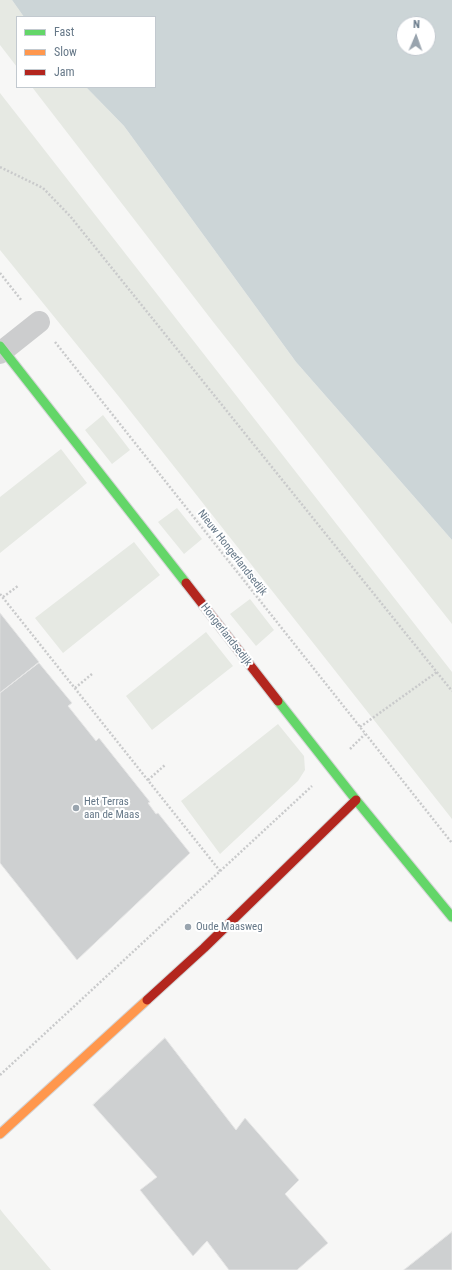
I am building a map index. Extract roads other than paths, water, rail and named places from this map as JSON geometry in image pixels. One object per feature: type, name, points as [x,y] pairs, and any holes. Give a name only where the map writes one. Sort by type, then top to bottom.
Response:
[{"type":"street","name":"Hongerlandsedijk","points":[[39,322],[1,350],[356,800],[452,917]]},
{"type":"street","points":[[0,1134],[204,948],[356,800]]},
{"type":"place","name":"Het Terras aan de Maas","points":[[76,808]]},
{"type":"place","name":"Oude Maasweg","points":[[188,927]]}]
